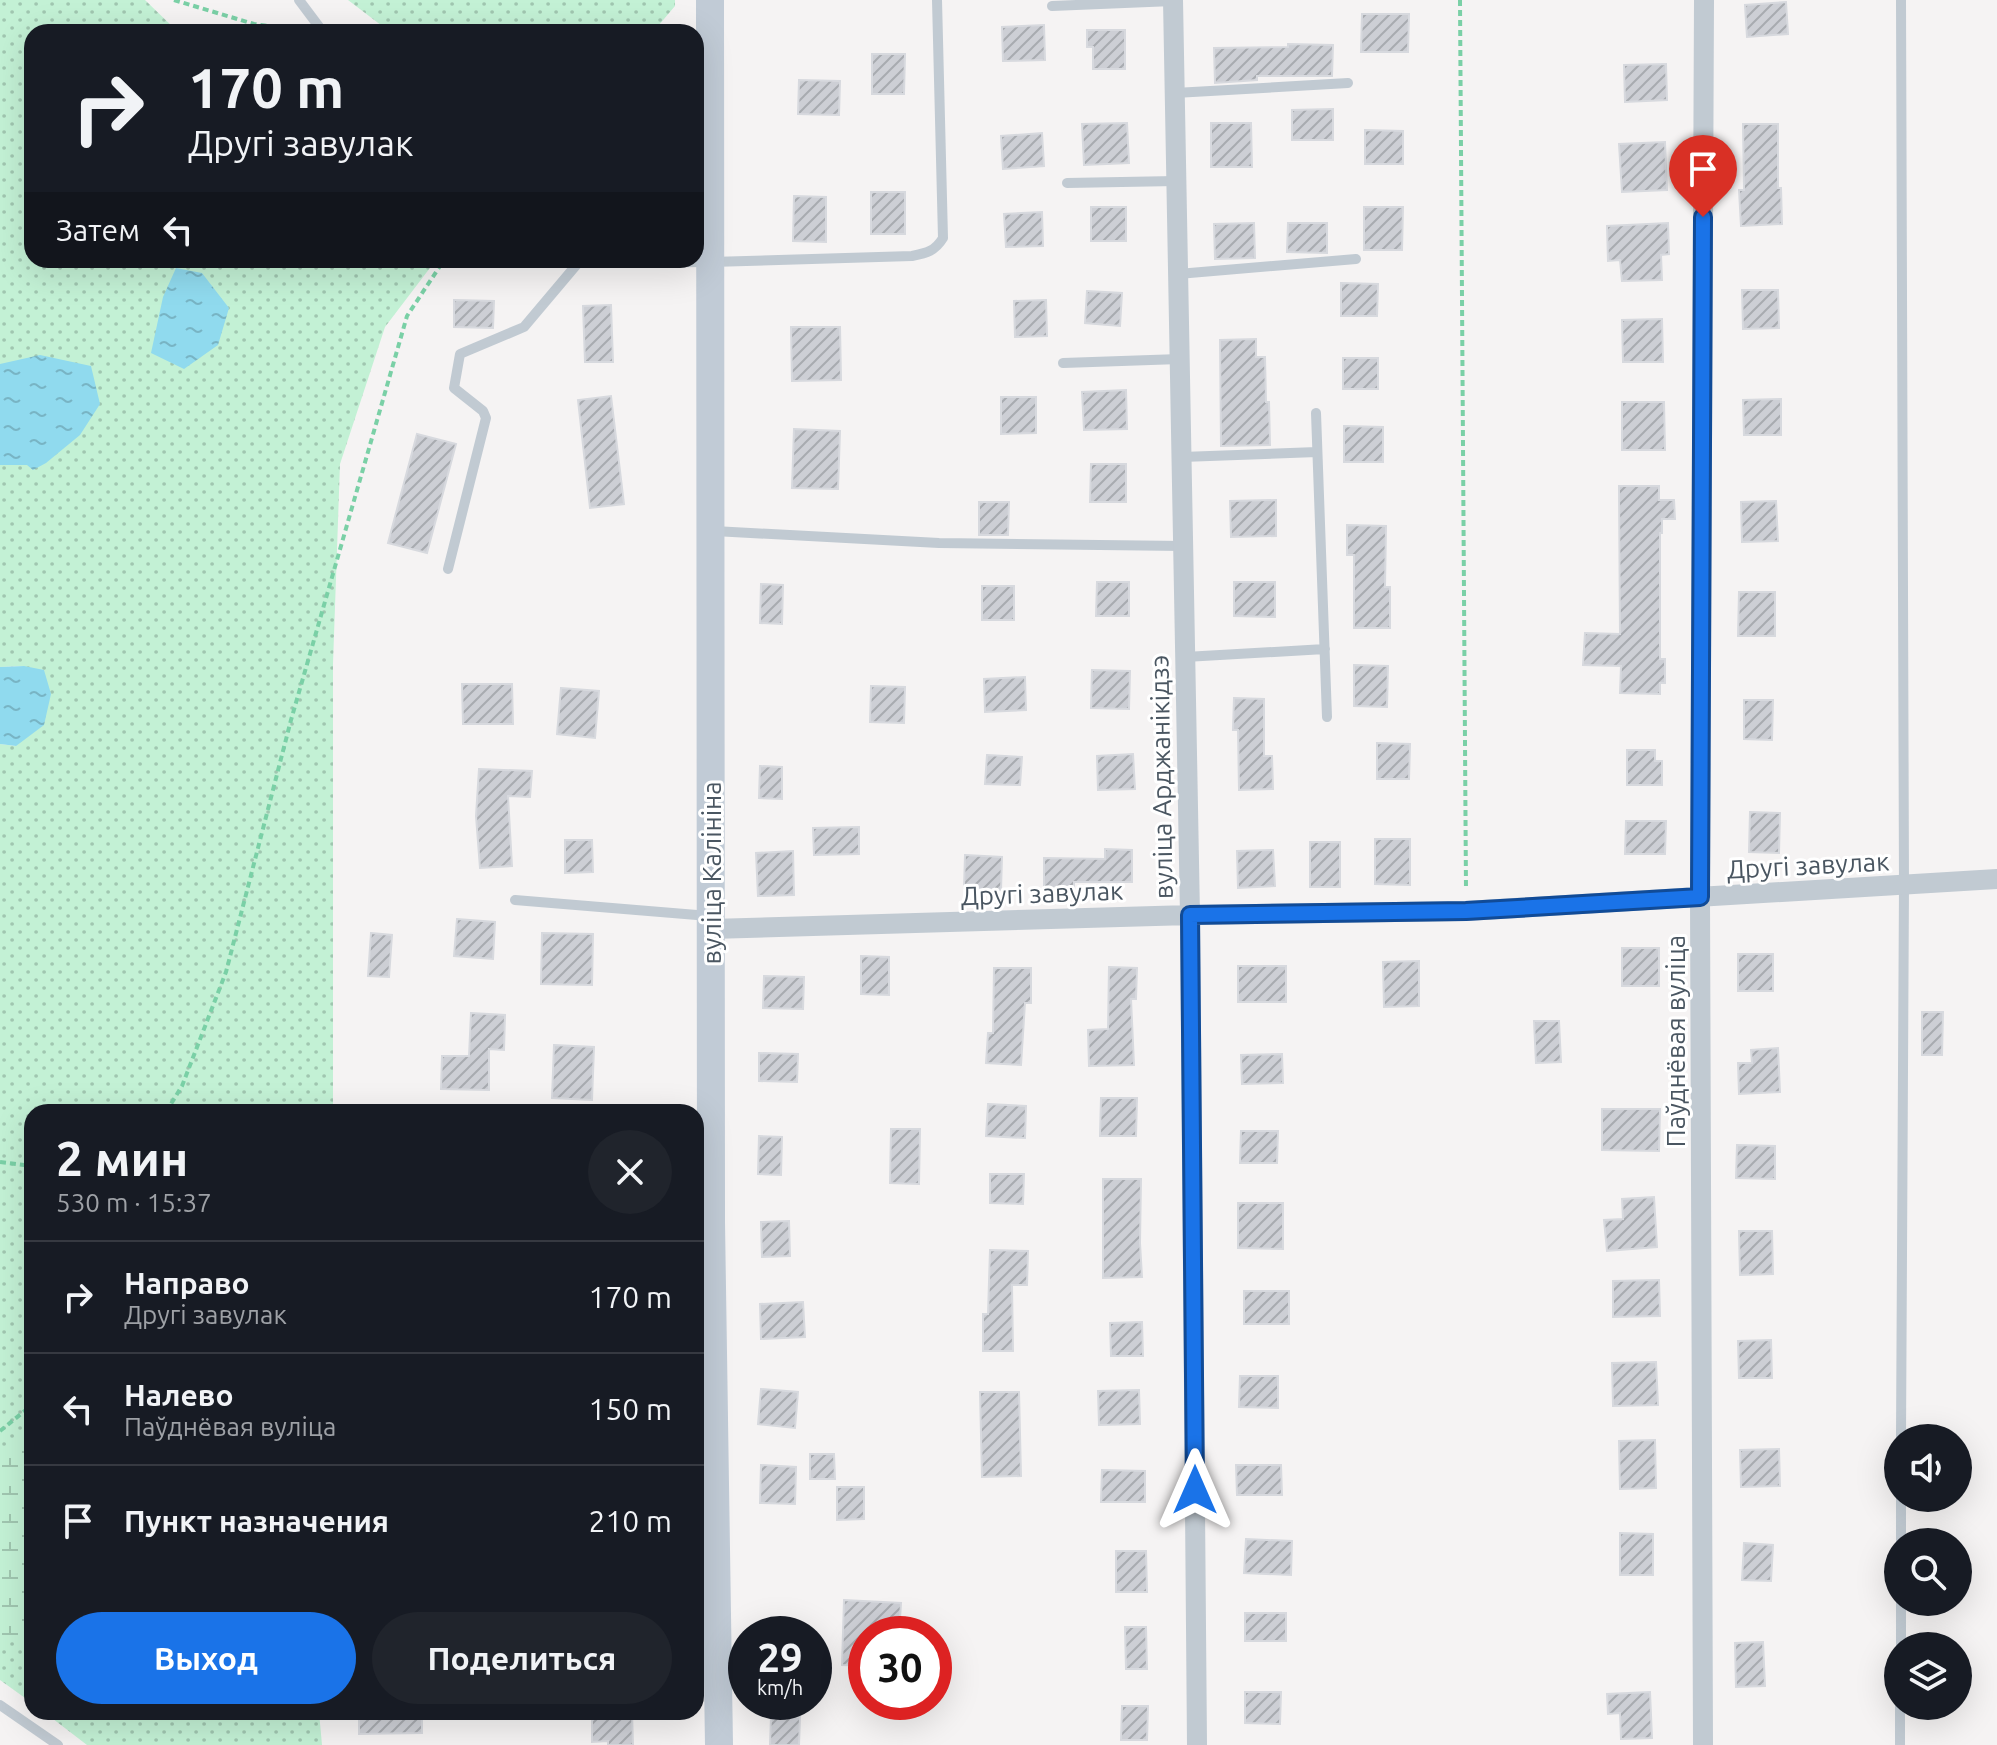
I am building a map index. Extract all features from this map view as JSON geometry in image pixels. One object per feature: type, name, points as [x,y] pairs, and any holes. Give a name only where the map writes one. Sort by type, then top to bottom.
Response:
[{"type":"street","name":"вуліца Калініна","points":[[704,91],[710,0]]},
{"type":"street","name":"вуліца Арджанікідзэ","points":[[1173,0],[1190,915],[1197,1745]]},
{"type":"street","name":"Паўднёвая вуліца","points":[[1703,1745],[1700,897],[1704,0]]},
{"type":"street","name":"вуліца Калініна","points":[[704,126],[711,262],[712,531],[711,923],[704,1126],[711,1222],[719,1745]]},
{"type":"street","name":"Другі завулак","points":[[711,923],[1466,911],[1997,879]]},
{"type":"lane","points":[[299,0],[317,24]]},
{"type":"lane","points":[[704,262],[912,256],[938,247],[943,238],[937,0]]},
{"type":"lane","points":[[1052,6],[1173,0]]},
{"type":"lane","points":[[1901,0],[1904,885],[1901,1424]]},
{"type":"lane","points":[[1175,93],[1348,83]]},
{"type":"lane","points":[[1067,183],[1176,181]]},
{"type":"lane","points":[[1178,274],[1356,259]]},
{"type":"lane","points":[[448,569],[486,418],[483,411],[454,388],[460,354],[524,327],[574,268]]},
{"type":"lane","points":[[1063,363],[1180,359]]},
{"type":"lane","points":[[1316,413],[1327,717]]},
{"type":"lane","points":[[1182,457],[1317,452]]},
{"type":"lane","points":[[712,531],[939,543],[1183,546]]},
{"type":"lane","points":[[1185,657],[1325,649]]},
{"type":"lane","points":[[515,900],[711,923]]},
{"type":"lane","points":[[0,1705],[58,1745]]},
{"type":"lane","points":[[1900,1720],[1900,1745]]},
{"type":"path","points":[[174,0],[254,24]]},
{"type":"path","points":[[1460,0],[1466,911]]},
{"type":"path","points":[[171,1104],[182,1086],[226,972],[295,706],[407,316],[439,268]]},
{"type":"path","points":[[0,1162],[24,1165]]},
{"type":"path","points":[[0,1431],[24,1412]]},
{"type":"green space","points":[[0,0],[145,0],[170,24],[24,24],[24,268],[430,268],[385,327],[340,464],[333,664],[333,1104],[24,1104],[24,1697],[0,1680],[0,744],[16,746],[24,666],[0,667],[0,465],[27,465],[3,364],[0,364]]},
{"type":"green space","points":[[348,0],[675,0],[675,6],[660,24],[380,24]]},
{"type":"green space","points":[[24,1434],[24,1638],[0,1638],[0,1458]]},
{"type":"green space","points":[[54,1720],[320,1720],[322,1745],[87,1745]]},
{"type":"water","points":[[176,268],[202,273],[229,308],[218,345],[184,369],[151,353],[163,297]]},
{"type":"water","points":[[40,355],[91,366],[100,404],[80,435],[46,463],[33,470],[27,465],[0,465],[0,364]]},
{"type":"water","points":[[24,666],[44,670],[51,694],[44,725],[16,746],[0,744],[0,667]]},
{"type":"building","points":[[1786,2],[1788,34],[1747,37],[1745,5]]},
{"type":"building","points":[[1362,14],[1409,14],[1408,52],[1361,52]]},
{"type":"building","points":[[1044,25],[1045,60],[1003,61],[1002,27]]},
{"type":"building","points":[[1087,30],[1125,30],[1125,69],[1093,69],[1093,47],[1087,47]]},
{"type":"building","points":[[1288,44],[1333,45],[1332,76],[1257,76],[1257,80],[1215,83],[1214,48],[1288,47]]},
{"type":"building","points":[[872,54],[905,54],[904,94],[872,94]]},
{"type":"building","points":[[1666,64],[1667,100],[1625,102],[1624,65]]},
{"type":"building","points":[[799,80],[840,81],[839,115],[798,114]]},
{"type":"building","points":[[1333,109],[1333,140],[1292,140],[1292,110]]},
{"type":"building","points":[[1127,123],[1129,163],[1084,165],[1082,124]]},
{"type":"building","points":[[1211,123],[1251,123],[1252,167],[1211,167]]},
{"type":"building","points":[[1743,124],[1778,124],[1778,188],[1781,188],[1782,224],[1741,226],[1739,190],[1744,190]]},
{"type":"building","points":[[1365,130],[1403,131],[1403,164],[1365,164]]},
{"type":"building","points":[[1042,133],[1044,166],[1003,169],[1001,136]]},
{"type":"building","points":[[1665,142],[1667,190],[1622,192],[1619,144]]},
{"type":"building","points":[[871,192],[905,192],[905,234],[871,234]]},
{"type":"building","points":[[794,196],[826,197],[826,242],[793,241]]},
{"type":"building","points":[[1091,207],[1126,207],[1126,241],[1091,241]]},
{"type":"building","points":[[1364,207],[1403,207],[1402,250],[1364,250]]},
{"type":"building","points":[[1042,212],[1043,246],[1006,247],[1004,214]]},
{"type":"building","points":[[1254,223],[1255,258],[1215,259],[1214,224]]},
{"type":"building","points":[[1288,223],[1327,223],[1327,253],[1287,252]]},
{"type":"building","points":[[1668,223],[1669,254],[1661,255],[1662,280],[1622,281],[1620,260],[1608,261],[1607,226]]},
{"type":"building","points":[[1341,283],[1378,284],[1377,316],[1341,316]]},
{"type":"building","points":[[1742,290],[1778,290],[1779,328],[1743,329]]},
{"type":"building","points":[[1087,291],[1122,293],[1120,326],[1085,323]]},
{"type":"building","points":[[454,300],[494,301],[493,328],[454,327]]},
{"type":"building","points":[[1046,300],[1047,336],[1015,337],[1014,301]]},
{"type":"building","points":[[611,305],[613,362],[585,362],[583,306]]},
{"type":"building","points":[[1662,319],[1663,362],[1623,362],[1622,320]]},
{"type":"building","points":[[791,327],[840,327],[841,380],[792,381]]},
{"type":"building","points":[[1256,339],[1256,357],[1265,357],[1270,445],[1221,446],[1220,340]]},
{"type":"building","points":[[1343,358],[1378,358],[1378,389],[1343,389]]},
{"type":"building","points":[[1126,390],[1127,429],[1084,430],[1082,392]]},
{"type":"building","points":[[611,396],[624,504],[590,508],[578,400]]},
{"type":"building","points":[[1001,397],[1036,397],[1036,433],[1001,434]]},
{"type":"building","points":[[1781,399],[1781,435],[1744,435],[1743,400]]},
{"type":"building","points":[[1622,402],[1664,402],[1665,450],[1622,450]]},
{"type":"building","points":[[1344,426],[1383,427],[1383,462],[1344,462]]},
{"type":"building","points":[[794,429],[840,431],[838,489],[792,488]]},
{"type":"building","points":[[417,434],[456,444],[427,553],[388,543]]},
{"type":"building","points":[[1091,464],[1126,464],[1126,502],[1090,502]]},
{"type":"building","points":[[1619,486],[1659,486],[1659,500],[1674,500],[1675,519],[1662,519],[1660,533],[1660,659],[1665,659],[1665,683],[1660,683],[1660,694],[1620,693],[1621,666],[1583,665],[1585,633],[1620,634]]},
{"type":"building","points":[[1276,500],[1276,536],[1231,537],[1230,501]]},
{"type":"building","points":[[1776,501],[1778,541],[1742,542],[1741,502]]},
{"type":"building","points":[[979,502],[1009,502],[1008,535],[979,535]]},
{"type":"building","points":[[1347,525],[1386,526],[1385,587],[1390,587],[1390,628],[1354,628],[1354,555],[1347,555]]},
{"type":"building","points":[[1097,582],[1129,582],[1129,616],[1096,616]]},
{"type":"building","points":[[1234,582],[1275,582],[1275,617],[1234,616]]},
{"type":"building","points":[[761,584],[783,585],[782,624],[760,623]]},
{"type":"building","points":[[982,586],[1014,586],[1014,620],[982,620]]},
{"type":"building","points":[[1739,592],[1775,592],[1775,636],[1738,636]]},
{"type":"building","points":[[1354,665],[1388,666],[1387,707],[1354,706]]},
{"type":"building","points":[[1092,670],[1130,671],[1129,709],[1091,708]]},
{"type":"building","points":[[1025,677],[1026,710],[985,712],[984,679]]},
{"type":"building","points":[[462,684],[512,684],[513,724],[463,724]]},
{"type":"building","points":[[871,686],[905,687],[904,723],[870,722]]},
{"type":"building","points":[[561,688],[599,691],[595,738],[557,734]]},
{"type":"building","points":[[1234,698],[1264,699],[1264,756],[1272,756],[1273,789],[1239,790],[1238,730],[1233,730]]},
{"type":"building","points":[[1744,700],[1773,700],[1772,740],[1744,739]]},
{"type":"building","points":[[1377,743],[1410,744],[1409,779],[1377,779]]},
{"type":"building","points":[[1627,750],[1655,750],[1655,761],[1662,761],[1662,785],[1627,785]]},
{"type":"building","points":[[1133,754],[1135,789],[1098,790],[1097,756]]},
{"type":"building","points":[[987,755],[1022,757],[1020,785],[985,784]]},
{"type":"building","points":[[760,766],[782,767],[782,799],[759,798]]},
{"type":"building","points":[[479,769],[532,771],[530,797],[508,796],[512,866],[480,868],[476,816]]},
{"type":"building","points":[[1750,812],[1780,813],[1779,853],[1749,852]]},
{"type":"building","points":[[1626,821],[1666,821],[1665,854],[1625,854]]},
{"type":"building","points":[[859,827],[859,854],[814,855],[813,828]]},
{"type":"building","points":[[1375,839],[1410,839],[1410,885],[1375,884]]},
{"type":"building","points":[[565,840],[592,840],[593,872],[565,873]]},
{"type":"building","points":[[1310,842],[1340,842],[1340,887],[1310,887]]},
{"type":"building","points":[[1105,849],[1132,850],[1132,882],[1074,882],[1074,888],[1044,888],[1044,858],[1105,859]]},
{"type":"building","points":[[1273,850],[1275,886],[1238,888],[1237,851]]},
{"type":"building","points":[[793,851],[794,895],[758,896],[756,853]]},
{"type":"building","points":[[965,855],[1002,857],[1001,890],[964,888]]},
{"type":"building","points":[[457,919],[495,922],[493,959],[454,956]]},
{"type":"building","points":[[371,933],[392,935],[389,977],[368,976]]},
{"type":"building","points":[[542,933],[593,934],[592,985],[541,984]]},
{"type":"building","points":[[1622,948],[1659,948],[1659,986],[1622,986]]},
{"type":"building","points":[[1738,954],[1773,954],[1773,991],[1738,991]]},
{"type":"building","points":[[861,956],[889,957],[889,995],[861,994]]},
{"type":"building","points":[[1419,961],[1419,1006],[1384,1007],[1383,962]]},
{"type":"building","points":[[1238,966],[1286,966],[1286,1002],[1238,1002]]},
{"type":"building","points":[[1109,967],[1137,968],[1136,999],[1131,999],[1134,1065],[1089,1066],[1088,1030],[1108,1029]]},
{"type":"building","points":[[994,968],[1031,968],[1031,1003],[1025,1003],[1021,1065],[986,1063],[988,1033],[993,1033]]},
{"type":"building","points":[[764,976],[804,977],[803,1009],[763,1008]]},
{"type":"building","points":[[1922,1012],[1943,1012],[1942,1055],[1922,1055]]},
{"type":"building","points":[[471,1013],[505,1015],[504,1050],[489,1049],[489,1090],[441,1089],[442,1056],[469,1056]]},
{"type":"building","points":[[1534,1021],[1559,1021],[1561,1062],[1536,1063]]},
{"type":"building","points":[[554,1045],[594,1047],[592,1100],[552,1098]]},
{"type":"building","points":[[1778,1048],[1780,1092],[1739,1094],[1738,1063],[1752,1063],[1751,1050]]},
{"type":"building","points":[[759,1053],[798,1054],[797,1082],[759,1081]]},
{"type":"building","points":[[1282,1054],[1283,1083],[1242,1084],[1241,1055]]},
{"type":"building","points":[[1101,1098],[1137,1098],[1136,1136],[1100,1136]]},
{"type":"building","points":[[988,1104],[1026,1106],[1025,1138],[986,1136]]},
{"type":"building","points":[[1602,1109],[1660,1109],[1659,1151],[1602,1150]]},
{"type":"building","points":[[891,1129],[920,1129],[919,1184],[890,1183]]},
{"type":"building","points":[[1241,1131],[1278,1131],[1277,1163],[1240,1163]]},
{"type":"building","points":[[759,1136],[782,1137],[781,1175],[758,1174]]},
{"type":"building","points":[[1737,1145],[1775,1146],[1775,1179],[1736,1178]]},
{"type":"building","points":[[990,1174],[1024,1174],[1023,1204],[990,1203]]},
{"type":"building","points":[[1103,1179],[1141,1179],[1142,1277],[1103,1278]]},
{"type":"building","points":[[1654,1197],[1657,1247],[1607,1251],[1604,1220],[1623,1219],[1622,1199]]},
{"type":"building","points":[[1238,1203],[1283,1203],[1283,1249],[1238,1248]]},
{"type":"building","points":[[789,1221],[790,1256],[762,1257],[761,1222]]},
{"type":"building","points":[[1739,1231],[1772,1231],[1773,1274],[1740,1275]]},
{"type":"building","points":[[990,1250],[1028,1251],[1027,1285],[1012,1285],[1013,1351],[983,1351],[983,1314],[988,1314]]},
{"type":"building","points":[[1659,1280],[1660,1316],[1613,1317],[1613,1281]]},
{"type":"building","points":[[1244,1291],[1289,1291],[1289,1324],[1244,1324]]},
{"type":"building","points":[[803,1302],[805,1337],[761,1339],[760,1304]]},
{"type":"building","points":[[1142,1322],[1143,1356],[1111,1356],[1110,1323]]},
{"type":"building","points":[[1771,1340],[1772,1378],[1739,1378],[1738,1341]]},
{"type":"building","points":[[1656,1362],[1658,1405],[1613,1406],[1612,1363]]},
{"type":"building","points":[[1240,1376],[1278,1376],[1278,1408],[1239,1407]]},
{"type":"building","points":[[761,1389],[798,1392],[795,1428],[758,1424]]},
{"type":"building","points":[[1139,1390],[1140,1424],[1099,1425],[1098,1391]]},
{"type":"building","points":[[980,1392],[1019,1392],[1021,1476],[982,1477]]},
{"type":"building","points":[[1655,1440],[1656,1488],[1620,1489],[1619,1441]]},
{"type":"building","points":[[1779,1449],[1780,1486],[1741,1487],[1740,1450]]},
{"type":"building","points":[[810,1454],[834,1454],[835,1479],[810,1479]]},
{"type":"building","points":[[761,1465],[796,1467],[795,1504],[760,1503]]},
{"type":"building","points":[[1236,1465],[1281,1465],[1282,1495],[1237,1495]]},
{"type":"building","points":[[1102,1470],[1145,1471],[1145,1502],[1101,1502]]},
{"type":"building","points":[[837,1487],[864,1487],[864,1519],[837,1520]]},
{"type":"building","points":[[1620,1533],[1653,1534],[1653,1575],[1620,1575]]},
{"type":"building","points":[[1246,1539],[1292,1541],[1291,1575],[1244,1573]]},
{"type":"building","points":[[1744,1543],[1773,1545],[1771,1581],[1742,1580]]},
{"type":"building","points":[[1116,1551],[1146,1551],[1147,1592],[1116,1592]]},
{"type":"building","points":[[844,1600],[901,1603],[900,1616],[848,1616],[848,1665],[842,1665]]},
{"type":"building","points":[[1245,1613],[1286,1613],[1286,1641],[1245,1641]]},
{"type":"building","points":[[1125,1627],[1146,1627],[1147,1669],[1126,1669]]},
{"type":"building","points":[[1763,1642],[1765,1686],[1736,1687],[1735,1643]]},
{"type":"building","points":[[1245,1692],[1281,1692],[1280,1724],[1245,1723]]},
{"type":"building","points":[[1650,1692],[1652,1738],[1621,1739],[1620,1713],[1608,1714],[1607,1694]]},
{"type":"building","points":[[1122,1706],[1148,1706],[1147,1740],[1121,1740]]},
{"type":"building","points":[[359,1720],[422,1720],[422,1733],[359,1734]]},
{"type":"building","points":[[592,1720],[632,1720],[633,1745],[592,1742]]},
{"type":"building","points":[[771,1720],[800,1720],[799,1745],[770,1745]]},
{"type":"route","points":[[1195,1490],[1190,915],[1466,911],[1700,897],[1703,217]]}]
